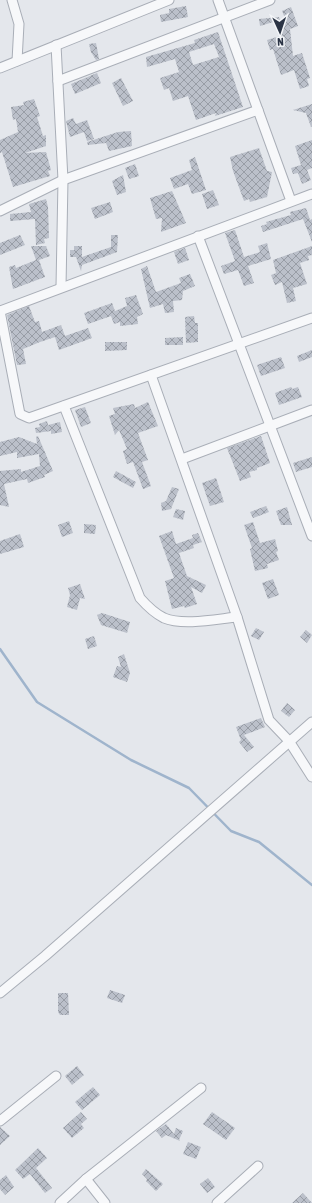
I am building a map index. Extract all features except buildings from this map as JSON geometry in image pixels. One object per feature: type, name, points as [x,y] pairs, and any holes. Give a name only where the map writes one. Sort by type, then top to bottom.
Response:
[{"type":"street","points":[[12,0],[19,24],[17,61]]},
{"type":"street","points":[[0,68],[169,0]]},
{"type":"street","points":[[218,0],[291,201]]},
{"type":"street","points":[[58,81],[270,0]]},
{"type":"street","points":[[56,45],[64,180],[61,287]]},
{"type":"street","points":[[0,211],[64,180],[258,110]]},
{"type":"street","points":[[312,194],[0,311],[20,414],[29,418],[312,318]]},
{"type":"street","points":[[198,236],[270,426],[308,512],[312,536]]},
{"type":"street","points":[[151,375],[237,617],[269,720],[289,741],[312,777]]},
{"type":"street","points":[[64,406],[140,598],[151,610],[166,619],[202,621],[237,617]]},
{"type":"street","points":[[182,459],[312,410]]},
{"type":"street","points":[[0,993],[45,956],[312,722]]},
{"type":"street","points":[[0,1121],[56,1076]]},
{"type":"street","points":[[60,1203],[86,1179],[201,1088]]},
{"type":"street","points":[[216,1203],[258,1166]]},
{"type":"street","points":[[86,1179],[105,1203]]},
{"type":"waterway","points":[[0,649],[37,702],[131,760],[189,788],[231,831],[259,842],[312,885]]}]
